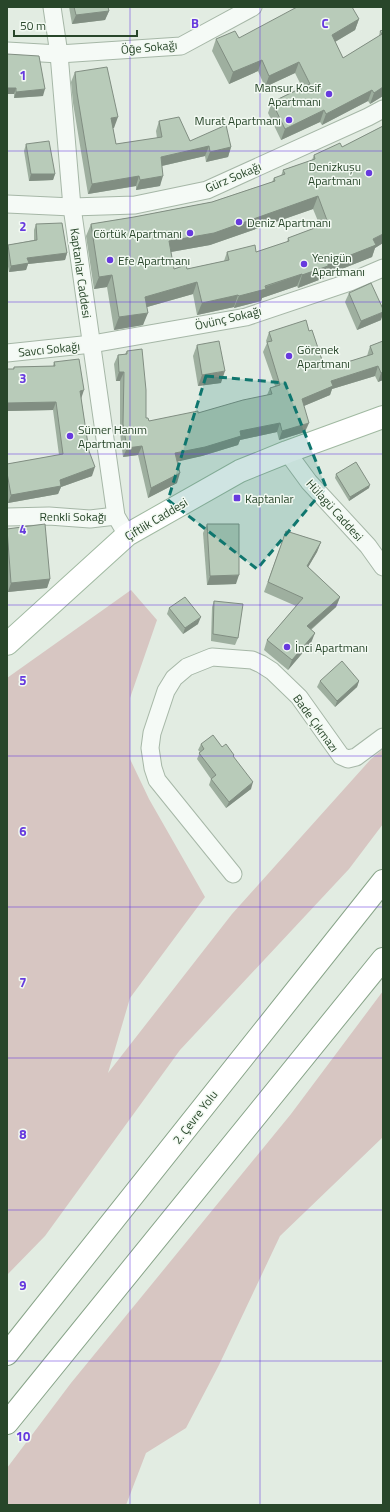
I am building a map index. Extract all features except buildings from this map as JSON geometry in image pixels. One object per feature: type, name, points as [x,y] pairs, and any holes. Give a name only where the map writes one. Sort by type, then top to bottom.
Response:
[{"type":"main road","name":"Çiftlik Caddesi","points":[[7,644],[127,535],[240,472],[287,452],[383,417]]},
{"type":"main road","name":"2. Çevre Yolu","points":[[7,1354],[383,881]]},
{"type":"main road","points":[[7,1423],[383,959]]},
{"type":"street","name":"Kaptanlar Caddesi","points":[[52,7],[59,54],[72,208],[116,516],[127,535]]},
{"type":"street","name":"Öḡe Sokağı","points":[[7,51],[59,54],[181,46],[253,7]]},
{"type":"street","name":"Gürz Sokağı","points":[[7,204],[72,208],[136,205],[207,190],[383,109]]},
{"type":"street","name":"Övünç Sokağı","points":[[92,344],[246,317],[350,282],[383,268]]},
{"type":"street","name":"Savcı Sokağı","points":[[7,353],[92,344]]},
{"type":"street","name":"Hülagü Caddesi","points":[[287,452],[309,482],[368,546],[383,567]]},
{"type":"street","name":"Renkli Sokağı","points":[[7,517],[49,516],[90,519],[116,516]]},
{"type":"street","name":"Bade Çıkmazı","points":[[233,874],[157,780],[153,768],[150,748],[152,734],[166,691],[174,678],[187,667],[212,657],[252,660],[262,664],[272,671],[299,697],[341,756],[348,759],[356,757],[383,737]]},
{"type":"highlighted area","points":[[206,376],[285,383],[326,487],[257,569],[168,500]]},
{"type":"shaded area","points":[[131,590],[157,620],[130,698],[130,759],[149,799],[205,897],[130,998],[108,1073],[232,914],[371,759],[383,749],[383,824],[349,869],[180,1050],[45,1236],[7,1275],[7,678]]},
{"type":"shaded area","points":[[383,991],[383,1137],[280,1236],[219,1365],[186,1428],[146,1453],[126,1505],[7,1505],[7,1468],[71,1383],[291,1114]]},
{"type":"place","name":"Mansur Kosif Apartmanı","points":[[329,94]]},
{"type":"place","name":"Murat Apartmanı","points":[[289,120]]},
{"type":"place","name":"Denizkuşu Apartmanı","points":[[369,173]]},
{"type":"place","name":"Deniz Apartmanı","points":[[239,222]]},
{"type":"place","name":"Cörtük Apartmanı","points":[[190,233]]},
{"type":"place","name":"Efe Apartmanı","points":[[110,260]]},
{"type":"place","name":"Yenigün Apartmanı","points":[[304,264]]},
{"type":"place","name":"Görenek Apartmanı","points":[[289,356]]},
{"type":"place","name":"Sümer Hanım Apartmanı","points":[[70,436]]},
{"type":"place","name":"Kaptanlar","points":[[237,498]]},
{"type":"place","name":"İnci Apartmanı","points":[[287,647]]}]
